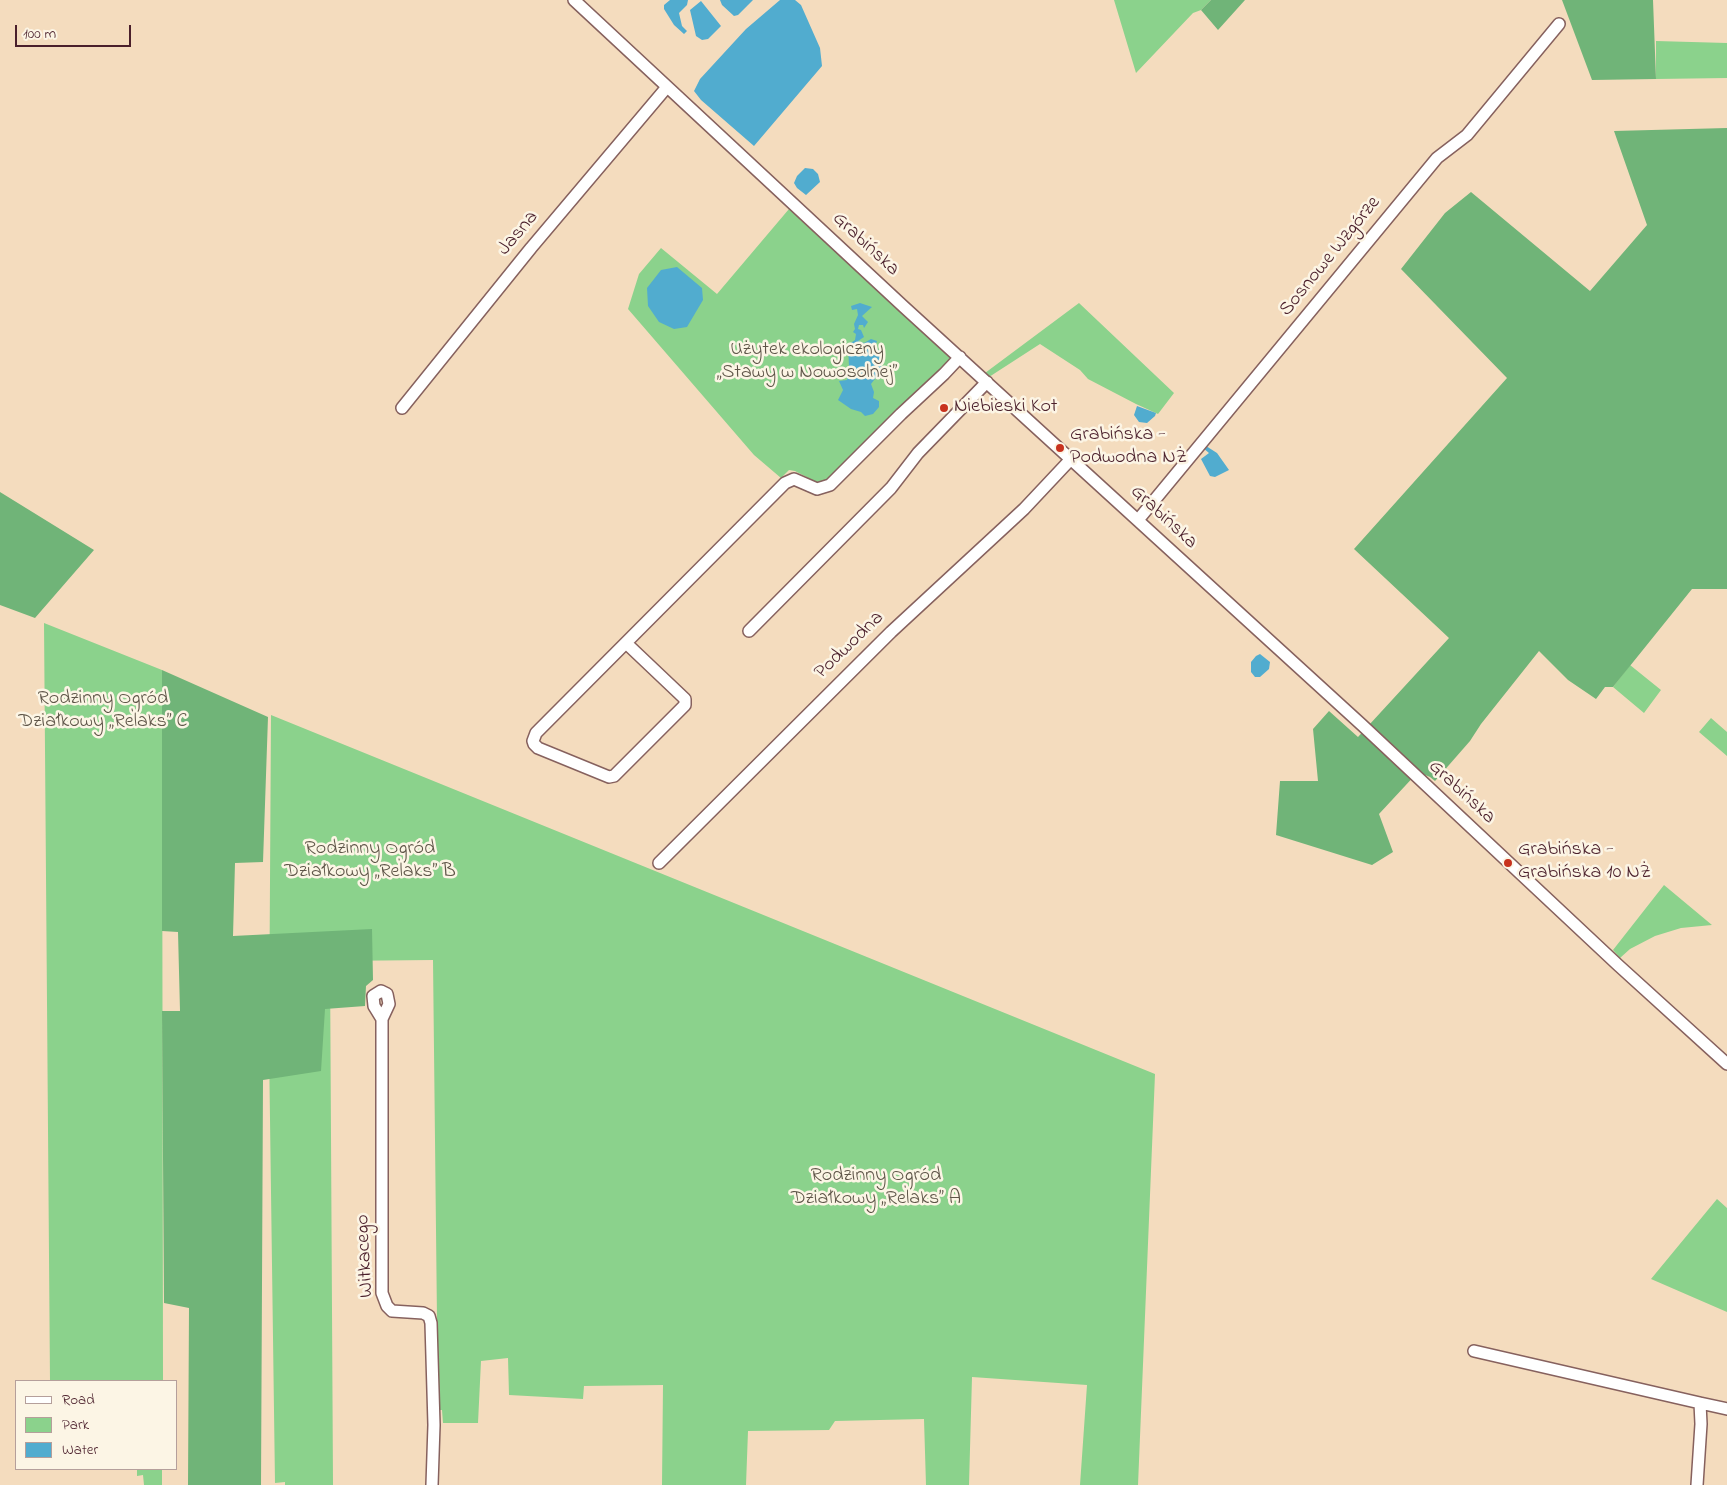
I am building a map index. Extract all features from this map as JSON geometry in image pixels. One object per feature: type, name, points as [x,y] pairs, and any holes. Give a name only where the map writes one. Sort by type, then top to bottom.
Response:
[{"type":"street","name":"Grabińska","points":[[574,0],[1727,1064]]},
{"type":"street","name":"Sosnowe Wzgórze","points":[[1138,520],[1437,158],[1467,135],[1559,24]]},
{"type":"street","name":"Jasna","points":[[402,408],[532,248],[667,87]]},
{"type":"street","points":[[626,643],[685,699],[685,705],[614,776],[609,777],[538,748],[533,741],[536,734],[784,483],[794,479],[817,489],[830,485],[960,357]]},
{"type":"street","points":[[749,631],[891,488],[918,453],[987,382]]},
{"type":"street","name":"Podwodna","points":[[659,864],[891,632],[1019,514],[1071,459]]},
{"type":"street","name":"Witkacego","points":[[382,1019],[382,1293],[387,1306],[392,1311],[423,1313],[429,1316],[432,1322],[434,1425],[432,1485]]},
{"type":"street","points":[[1474,1351],[1727,1409]]},
{"type":"street","points":[[1697,1485],[1701,1424],[1700,1404]]},
{"type":"green space","points":[[1114,0],[1211,0],[1201,10],[1193,13],[1136,73]]},
{"type":"green space","points":[[1211,0],[1245,0],[1218,30],[1201,10]]},
{"type":"green space","points":[[1562,0],[1653,0],[1656,79],[1592,80]]},
{"type":"green space","points":[[1656,41],[1727,43],[1727,78],[1656,79]]},
{"type":"green space","points":[[1727,128],[1727,589],[1692,589],[1613,687],[1605,687],[1596,699],[1568,680],[1539,651],[1481,724],[1470,741],[1435,781],[1418,772],[1379,814],[1393,852],[1372,865],[1276,835],[1280,781],[1318,781],[1313,729],[1329,711],[1358,737],[1449,638],[1354,549],[1507,378],[1401,269],[1445,213],[1471,192],[1590,291],[1647,225],[1614,131]]},
{"type":"green space","name":"Użytek ekologiczny „Stawy w Nowosolnej”","points":[[789,209],[952,359],[831,480],[818,483],[795,471],[789,470],[781,478],[754,455],[628,309],[639,274],[661,248],[717,294]]},
{"type":"green space","points":[[1079,303],[1174,393],[1158,414],[1088,379],[1080,370],[1040,344],[989,377],[985,373]]},
{"type":"green space","points":[[0,492],[94,550],[35,618],[0,605]]},
{"type":"green space","name":"Rodzinny Ogród Działkowy „Relaks” C","points":[[44,623],[162,670],[163,1380],[50,1380]]},
{"type":"green space","points":[[1630,665],[1661,690],[1644,713],[1613,687]]},
{"type":"green space","points":[[162,670],[268,717],[263,862],[235,863],[233,936],[372,929],[373,980],[366,986],[365,1006],[325,1009],[321,1071],[263,1080],[261,1485],[188,1485],[189,1308],[164,1303],[162,1011],[180,1011],[178,932],[162,931]]},
{"type":"green space","points":[[271,715],[1155,1074],[1138,1485],[1080,1485],[1087,1385],[972,1377],[969,1485],[926,1485],[924,1419],[835,1421],[829,1430],[748,1431],[746,1485],[662,1485],[663,1385],[584,1386],[583,1399],[509,1395],[508,1358],[481,1361],[478,1423],[443,1423],[442,1410],[438,1410],[433,960],[330,961],[333,1485],[285,1485],[285,1482],[275,1483],[269,1046]]},
{"type":"green space","points":[[1711,718],[1727,732],[1727,756],[1699,732]]},
{"type":"green space","points":[[1664,885],[1712,925],[1681,928],[1655,936],[1630,949],[1620,958],[1613,950]]},
{"type":"green space","points":[[1717,1199],[1727,1208],[1727,1312],[1651,1279]]},
{"type":"green space","points":[[137,1470],[162,1470],[162,1485],[144,1485],[143,1475],[137,1476]]},
{"type":"water","points":[[670,0],[688,0],[687,5],[679,13],[682,26],[687,31],[684,34],[674,25],[664,9],[664,5]]},
{"type":"water","points":[[720,0],[753,0],[738,15],[734,16],[722,5]]},
{"type":"water","points":[[780,0],[795,0],[801,5],[820,48],[822,66],[754,146],[701,100],[694,91],[700,79],[746,29]]},
{"type":"water","points":[[701,1],[721,26],[708,39],[702,40],[696,36],[690,10]]},
{"type":"water","points":[[805,168],[813,169],[818,174],[820,182],[806,195],[794,183],[797,176]]},
{"type":"water","points":[[677,267],[702,288],[703,300],[687,327],[674,329],[659,322],[648,306],[647,288],[661,270]]},
{"type":"water","points":[[860,303],[872,307],[862,316],[868,322],[864,328],[863,325],[859,325],[858,329],[861,330],[864,337],[858,341],[864,343],[871,339],[877,341],[875,346],[885,359],[880,369],[881,371],[871,384],[874,392],[873,398],[879,401],[879,407],[873,414],[865,416],[838,400],[843,390],[839,381],[847,380],[849,366],[848,345],[855,340],[856,334],[853,332],[858,315],[857,309],[852,310],[851,306]]},
{"type":"water","points":[[1137,406],[1156,413],[1155,416],[1147,423],[1139,422],[1134,415]]},
{"type":"water","points":[[1206,446],[1217,453],[1229,470],[1215,477],[1210,476],[1201,459],[1209,453],[1203,448]]},
{"type":"water","points":[[1260,654],[1270,662],[1269,669],[1260,677],[1255,677],[1251,672],[1251,662]]},
{"type":"place","name":"Niebieski Kot","points":[[944,408]]},
{"type":"place","name":"Grabińska - Podwodna NŻ","points":[[1060,448]]},
{"type":"place","name":"Grabińska - Grabińska 10 NŻ","points":[[1508,863]]},
{"type":"park label","name":"Rodzinny Ogród Działkowy „Relaks” B","points":[[370,862]]},
{"type":"park label","name":"Rodzinny Ogród Działkowy „Relaks” A","points":[[876,1188]]}]
